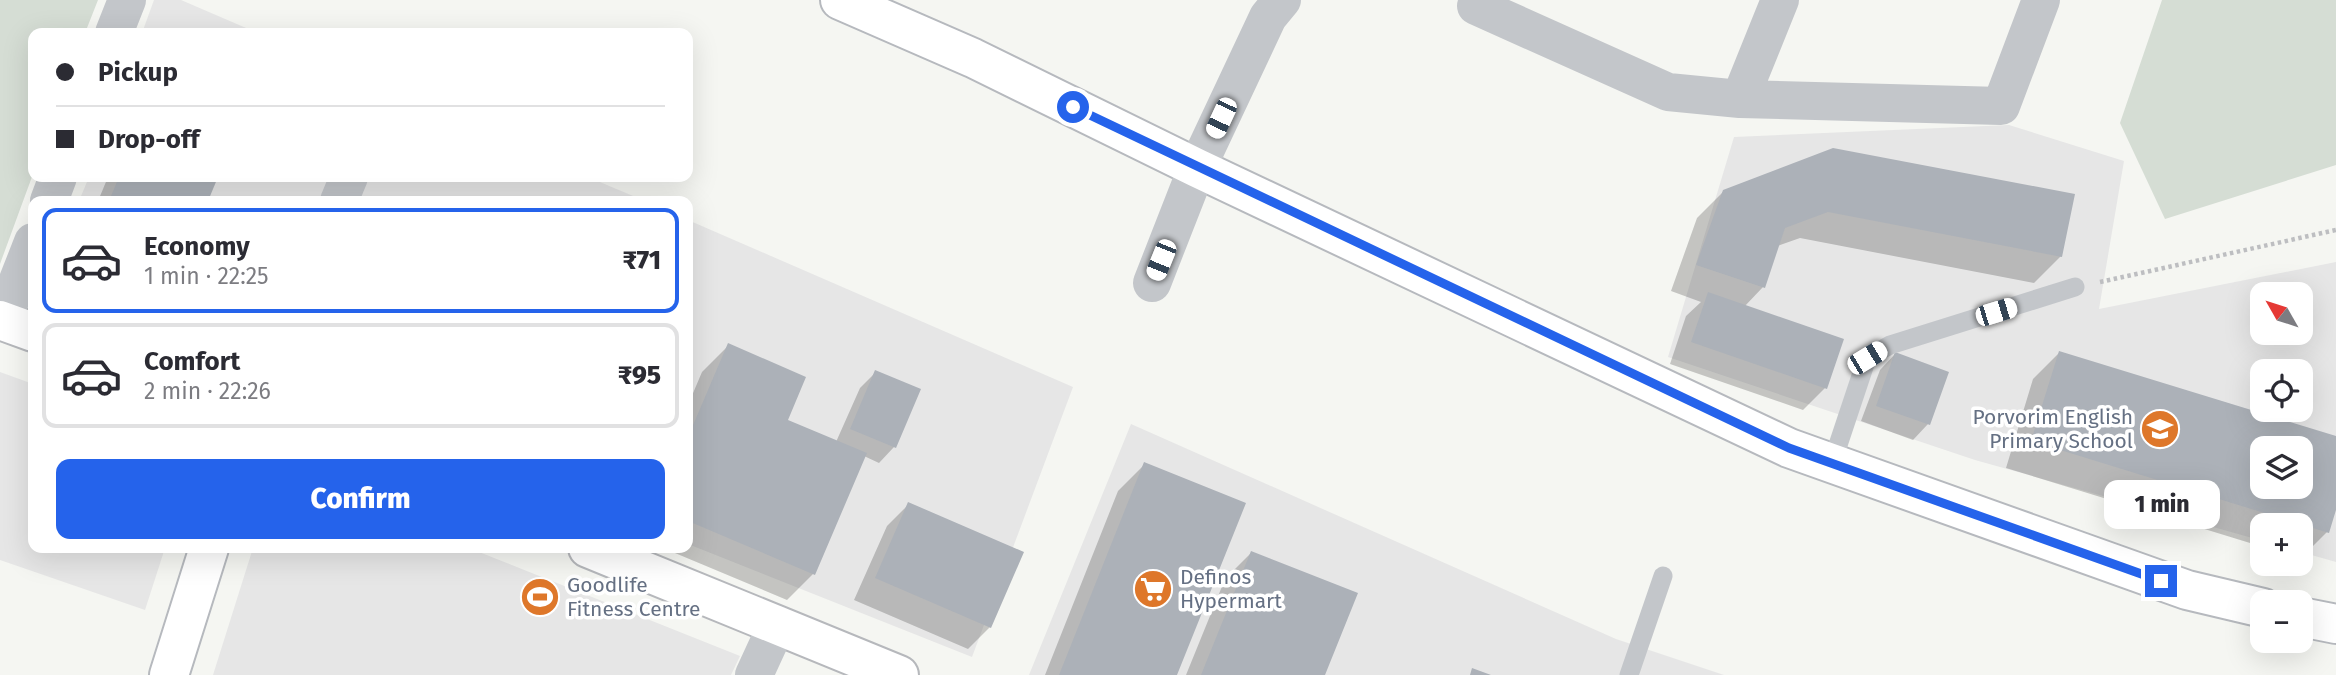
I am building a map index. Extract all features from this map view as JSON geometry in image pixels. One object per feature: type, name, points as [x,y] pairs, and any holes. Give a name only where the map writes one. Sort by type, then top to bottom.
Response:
[{"type":"main road","points":[[840,0],[973,58],[1197,168],[1789,448],[2187,590],[2250,605]]},
{"type":"main road","points":[[169,675],[207,553]]},
{"type":"main road","points":[[600,553],[900,675]]},
{"type":"main road","points":[[2313,619],[2336,624]]},
{"type":"street","points":[[116,28],[127,0]]},
{"type":"street","points":[[1152,283],[1197,168],[1268,17],[1282,0]]},
{"type":"street","points":[[1740,99],[1780,0]]},
{"type":"street","points":[[1468,2],[1668,92],[1740,99],[2001,106],[2041,0]]},
{"type":"street","points":[[12,325],[28,262]]},
{"type":"street","points":[[754,675],[777,625]]},
{"type":"lane","points":[[1832,463],[1867,358],[1890,345],[2075,287]]},
{"type":"lane","points":[[1629,675],[1663,576]]},
{"type":"path","points":[[2075,287],[2336,230]]},
{"type":"shaded area","points":[[0,0],[98,0],[87,28],[28,28],[30,182],[0,264]]},
{"type":"shaded area","points":[[154,0],[181,0],[246,28],[144,28]]},
{"type":"shaded area","points":[[2162,0],[2336,0],[2336,165],[2165,219],[2120,123]]},
{"type":"shaded area","points":[[2009,125],[2124,161],[2099,309],[2336,262],[2336,562],[2313,555],[2313,513],[2250,513],[2250,537],[1975,460],[1668,357],[1734,137]]},
{"type":"shaded area","points":[[87,182],[600,182],[633,196],[81,196]]},
{"type":"shaded area","points":[[693,222],[1073,387],[972,657],[693,546]]},
{"type":"shaded area","points":[[0,372],[28,382],[28,553],[163,553],[145,610],[0,560]]},
{"type":"shaded area","points":[[1131,424],[1616,639],[1724,675],[1029,675]]},
{"type":"shaded area","points":[[251,553],[482,553],[740,656],[731,675],[213,675]]},
{"type":"building","points":[[1833,148],[2075,194],[2062,257],[1828,212],[1785,228],[1765,288],[1696,265],[1723,190]]},
{"type":"building","points":[[117,182],[216,182],[210,196],[111,196]]},
{"type":"building","points":[[1708,292],[1844,339],[1827,389],[1691,342]]},
{"type":"building","points":[[728,343],[806,377],[788,420],[867,453],[815,575],[693,523],[693,425]]},
{"type":"building","points":[[2059,351],[2250,410],[2250,422],[2290,422],[2336,436],[2336,510],[2329,533],[2313,528],[2313,513],[2264,513],[2031,441]]},
{"type":"building","points":[[1895,352],[1949,372],[1930,425],[1876,406]]},
{"type":"building","points":[[875,370],[921,389],[896,448],[850,429]]},
{"type":"building","name":"Definos Hypermart","points":[[1144,462],[1246,503],[1177,675],[1059,675]]},
{"type":"building","points":[[908,502],[1024,552],[991,628],[875,578]]},
{"type":"building","points":[[1251,551],[1358,593],[1325,675],[1201,675]]},
{"type":"building","points":[[1472,668],[1491,675],[1470,675]]},
{"type":"place","name":"Porvorim English Primary School","points":[[2160,429]]},
{"type":"place","name":"Definos Hypermart","points":[[1153,589]]},
{"type":"place","name":"Goodlife Fitness Centre","points":[[540,597]]},
{"type":"route","points":[[1073,107],[1789,448],[2161,581]]}]
